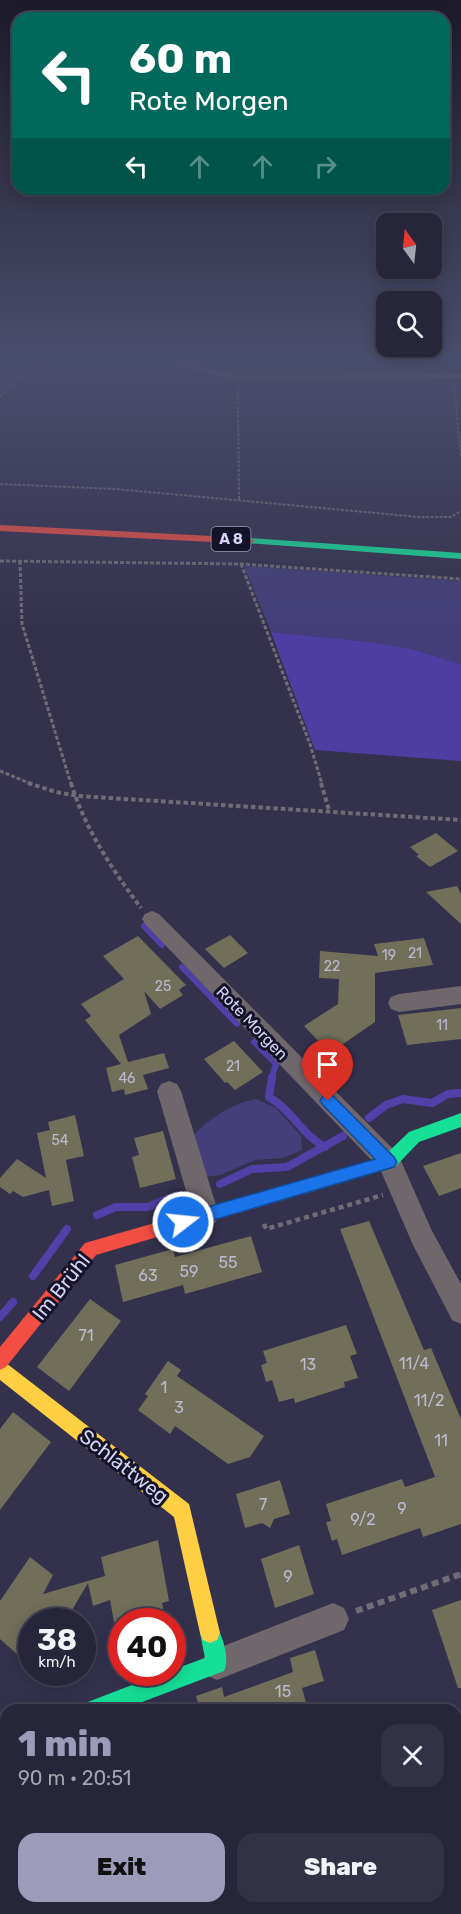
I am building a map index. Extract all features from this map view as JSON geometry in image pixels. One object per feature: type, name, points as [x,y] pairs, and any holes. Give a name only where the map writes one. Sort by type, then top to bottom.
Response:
[{"type":"main road","name":"A 8","points":[[0,528],[260,541],[461,556]]},
{"type":"main road","name":"Im Brühl","points":[[0,1361],[91,1249],[389,1162],[414,1137],[461,1120]]},
{"type":"main road","name":"Schlattweg","points":[[0,1370],[182,1511],[217,1664]]},
{"type":"main road","points":[[108,1704],[217,1664]]},
{"type":"street","name":"Rote Morgen","points":[[152,919],[389,1162],[422,1237],[461,1311]]},
{"type":"street","points":[[399,1003],[461,995]]},
{"type":"street","points":[[169,1091],[206,1215]]},
{"type":"street","points":[[217,1664],[333,1619]]},
{"type":"path","points":[[238,451],[239,499]]},
{"type":"path","points":[[0,484],[116,489],[418,517],[451,517],[461,511]]},
{"type":"path","points":[[0,561],[241,564],[461,579]]},
{"type":"path","points":[[20,561],[22,624],[75,797],[94,838],[113,870],[134,900],[152,919]]},
{"type":"path","points":[[241,564],[310,744],[329,810]]},
{"type":"path","points":[[0,771],[61,795],[75,797],[329,810],[461,820]]},
{"type":"path","points":[[256,1201],[266,1229],[401,1190]]},
{"type":"path","points":[[333,1619],[461,1575]]},
{"type":"shaded area","points":[[244,566],[461,581],[461,664],[408,648],[271,632]]},
{"type":"shaded area","points":[[271,632],[408,648],[461,664],[461,761],[315,750]]},
{"type":"shaded area","points":[[256,1099],[276,1108],[301,1136],[302,1150],[283,1158],[255,1160],[220,1175],[204,1177],[191,1138],[220,1113]]},
{"type":"building","points":[[436,833],[458,851],[430,867],[416,856],[419,855],[410,847]]},
{"type":"building","points":[[457,886],[461,894],[461,924],[426,892]]},
{"type":"building","points":[[230,935],[248,953],[224,968],[205,949]]},
{"type":"building","points":[[138,936],[186,985],[179,990],[183,995],[160,1009],[144,991],[151,1014],[119,1035],[128,1062],[164,1053],[169,1068],[143,1075],[148,1089],[125,1095],[124,1089],[112,1092],[106,1068],[121,1064],[85,1020],[91,1016],[81,1004],[124,979],[103,956]]},
{"type":"building","points":[[424,938],[433,965],[375,973],[375,1022],[330,1053],[304,1026],[338,1004],[339,979],[319,978],[320,951],[378,956],[374,944]]},
{"type":"building","points":[[461,1008],[461,1039],[407,1045],[398,1015]]},
{"type":"building","points":[[234,1041],[263,1072],[235,1090],[227,1082],[225,1083],[204,1059]]},
{"type":"building","points":[[75,1115],[84,1156],[66,1160],[74,1201],[52,1206],[49,1190],[23,1197],[13,1191],[10,1194],[0,1187],[0,1178],[17,1159],[46,1178],[37,1133],[50,1130],[48,1122]]},
{"type":"building","points":[[163,1131],[176,1179],[140,1188],[132,1157],[139,1155],[134,1138]]},
{"type":"building","points":[[461,1153],[461,1188],[439,1196],[423,1166]]},
{"type":"building","points":[[369,1221],[424,1350],[431,1348],[461,1419],[461,1524],[423,1537],[420,1528],[342,1555],[337,1539],[332,1541],[326,1522],[331,1521],[326,1504],[402,1479],[405,1487],[435,1477],[340,1229]]},
{"type":"building","points":[[251,1236],[262,1272],[185,1294],[183,1285],[123,1302],[115,1265],[173,1249],[175,1257]]},
{"type":"building","points":[[90,1299],[121,1321],[69,1391],[37,1367]]},
{"type":"building","points":[[346,1325],[357,1354],[350,1356],[358,1378],[344,1382],[345,1387],[295,1403],[294,1398],[279,1402],[272,1380],[266,1382],[261,1365],[267,1363],[263,1351]]},
{"type":"building","points":[[168,1361],[181,1370],[177,1376],[264,1436],[250,1457],[228,1464],[175,1426],[170,1434],[138,1410],[148,1396],[145,1394]]},
{"type":"building","points":[[13,1412],[51,1442],[0,1510],[0,1429]]},
{"type":"building","points":[[280,1480],[290,1514],[274,1519],[270,1528],[262,1523],[245,1528],[236,1494]]},
{"type":"building","points":[[158,1540],[169,1601],[162,1603],[163,1608],[111,1608],[110,1600],[93,1606],[88,1583],[73,1608],[18,1608],[18,1655],[0,1639],[0,1601],[30,1557],[53,1575],[43,1594],[105,1576],[101,1557]]},
{"type":"building","points":[[299,1545],[314,1594],[275,1608],[261,1559]]},
{"type":"building","points":[[461,1600],[461,1688],[458,1688],[432,1610]]},
{"type":"building","points":[[315,1650],[324,1681],[302,1688],[306,1704],[198,1704],[196,1696],[222,1687],[224,1697],[293,1672],[290,1658]]},
{"type":"waterway","points":[[144,926],[162,945]]},
{"type":"waterway","points":[[182,967],[237,1024]]},
{"type":"waterway","points":[[254,1042],[276,1064],[271,1079]]},
{"type":"waterway","points":[[272,1077],[269,1097],[324,1146]]},
{"type":"waterway","points":[[369,1118],[386,1105],[403,1099],[432,1103],[448,1094],[461,1093]]},
{"type":"waterway","points":[[324,1146],[343,1136]]},
{"type":"waterway","points":[[220,1184],[252,1169],[287,1167],[324,1146]]},
{"type":"waterway","points":[[97,1215],[116,1207],[148,1207],[169,1198],[181,1197]]},
{"type":"waterway","points":[[33,1276],[67,1229]]},
{"type":"waterway","points":[[0,1317],[13,1302]]},
{"type":"traffic: fast","points":[[250,541],[461,556]]},
{"type":"traffic: fast","points":[[304,1187],[389,1162],[414,1137],[461,1120]]},
{"type":"traffic: fast","points":[[108,1704],[217,1664],[210,1633]]},
{"type":"traffic: slow","points":[[0,1369],[182,1511],[210,1633]]},
{"type":"traffic: jam","points":[[0,528],[250,541]]},
{"type":"traffic: jam","points":[[0,1361],[91,1249],[304,1187]]},
{"type":"route","points":[[183,1222],[389,1162],[328,1101]]}]
